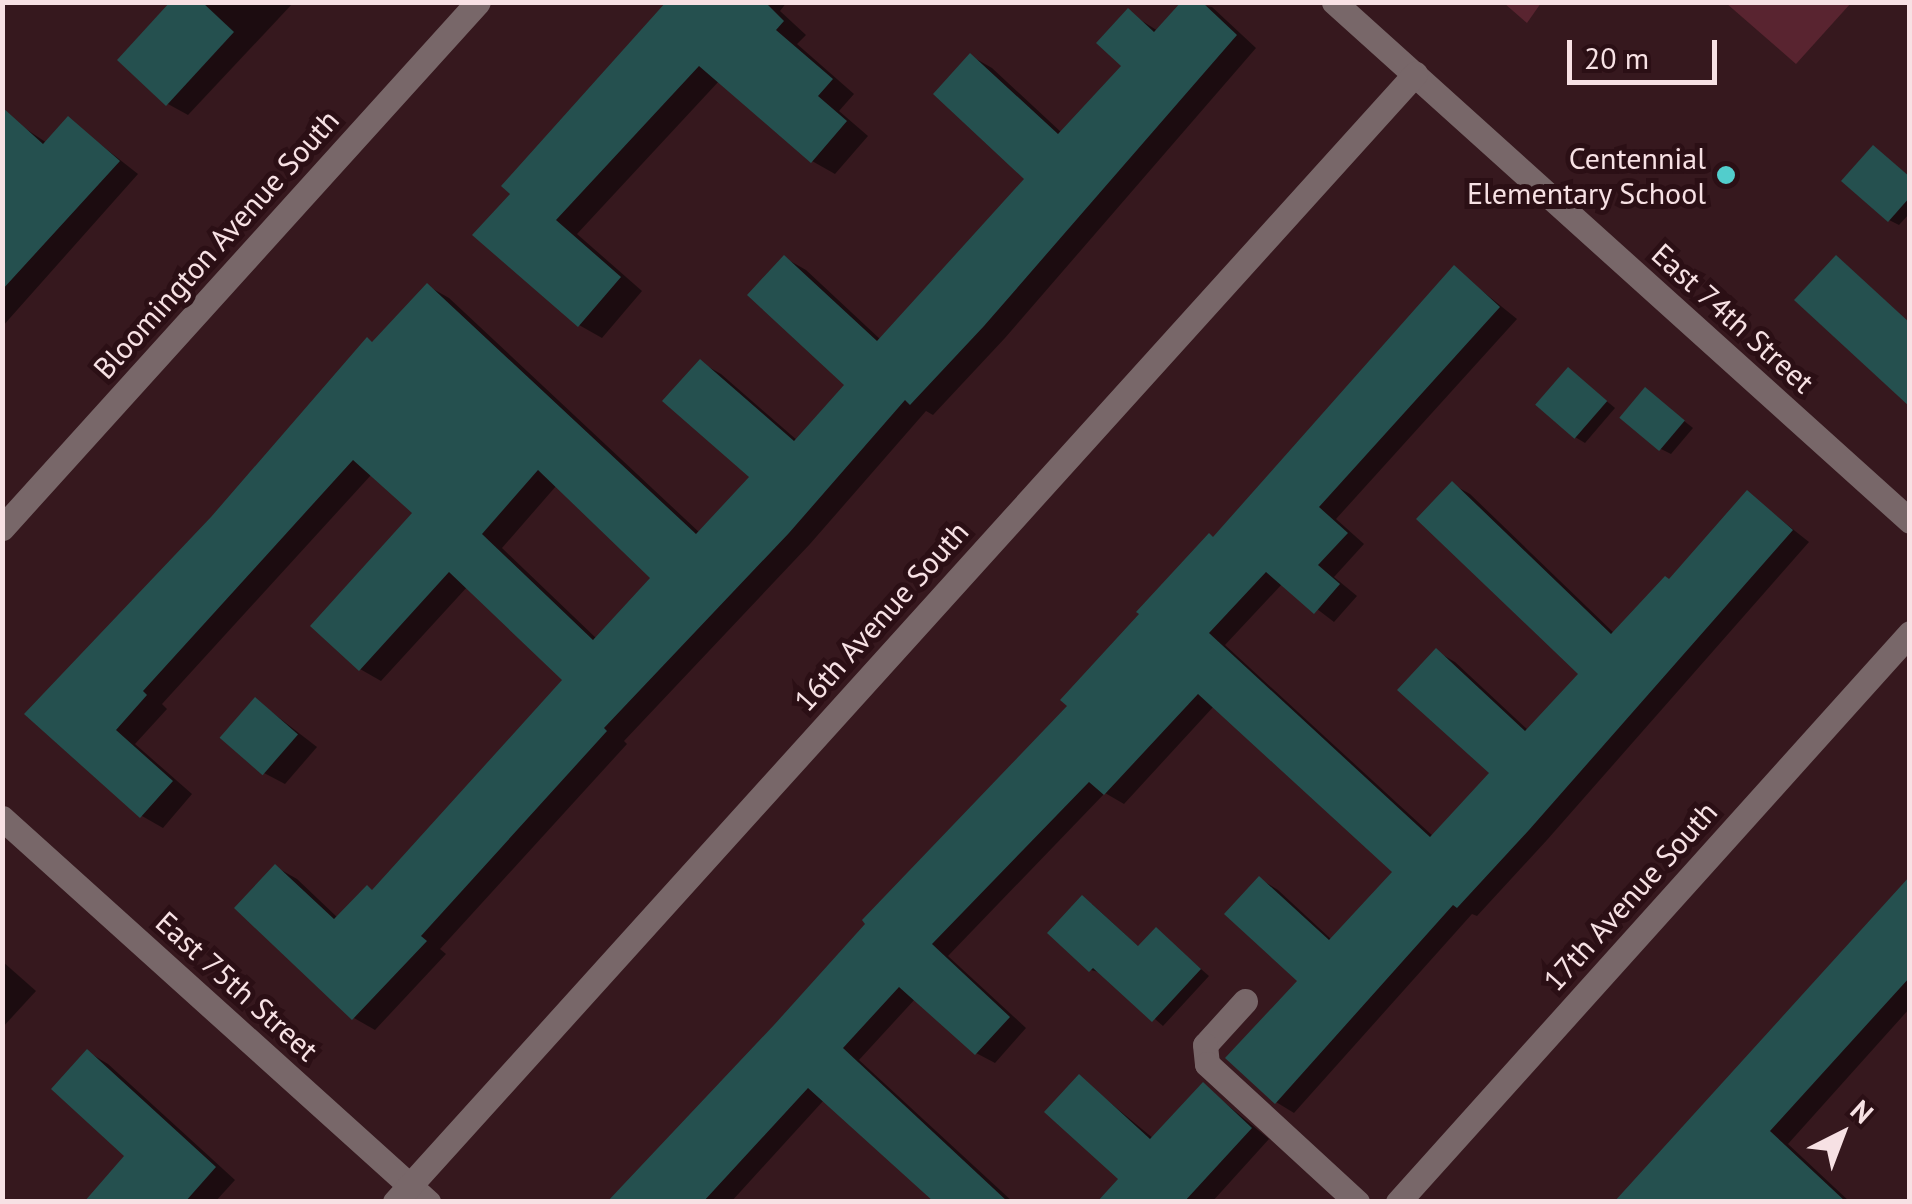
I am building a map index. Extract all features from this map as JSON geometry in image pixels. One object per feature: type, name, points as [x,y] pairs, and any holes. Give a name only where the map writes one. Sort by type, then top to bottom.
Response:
[{"type":"street","name":"Bloomington Avenue South","points":[[2,528],[478,2]]},
{"type":"street","name":"East 74th Street","points":[[1334,2],[1910,520]]},
{"type":"street","name":"16th Avenue South","points":[[411,1196],[1415,74]]},
{"type":"street","name":"17th Avenue South","points":[[1398,1202],[1910,633]]},
{"type":"street","name":"East 75th Street","points":[[2,818],[411,1196]]},
{"type":"street","points":[[1246,1001],[1205,1046],[1207,1064],[1358,1202]]},
{"type":"shaded area","points":[[1851,2],[1796,64],[1726,3]]},
{"type":"shaded area","points":[[1504,3],[1541,3],[1527,23]]},
{"type":"building","points":[[170,2],[202,2],[234,32],[166,106],[117,60]]},
{"type":"building","points":[[666,2],[765,2],[784,21],[776,30],[833,79],[818,96],[847,121],[811,163],[699,66],[556,220],[621,277],[578,327],[472,235],[510,194],[501,186]]},
{"type":"building","points":[[1181,2],[1202,2],[1237,35],[984,326],[910,405],[905,400],[789,533],[604,728],[607,731],[421,936],[427,941],[352,1020],[234,908],[275,864],[334,919],[367,885],[372,890],[562,680],[449,572],[359,671],[310,626],[412,513],[353,460],[143,691],[147,695],[116,730],[173,781],[140,818],[24,714],[211,517],[367,337],[372,342],[427,283],[696,534],[749,477],[662,401],[700,359],[794,441],[844,385],[747,295],[784,255],[877,341],[1024,179],[933,94],[970,53],[1058,134],[1121,66],[1096,43],[1128,8],[1154,32]],"holes":[[[538,470],[650,578],[593,640],[482,534]]]},
{"type":"building","points":[[2,107],[43,144],[68,116],[120,161],[2,290]]},
{"type":"building","points":[[1873,145],[1910,177],[1910,197],[1888,222],[1841,181]]},
{"type":"building","points":[[1836,255],[1910,323],[1910,407],[1794,300]]},
{"type":"building","points":[[1454,265],[1500,307],[1319,507],[1348,533],[1318,565],[1340,584],[1314,614],[1266,572],[1209,633],[1430,837],[1489,773],[1397,690],[1436,648],[1525,731],[1578,674],[1416,519],[1452,481],[1611,634],[1665,576],[1669,579],[1747,490],[1793,530],[1529,830],[1457,908],[1453,905],[1275,1104],[1225,1058],[1297,981],[1224,914],[1259,876],[1329,940],[1392,872],[1198,694],[1104,795],[1089,782],[932,944],[1010,1017],[975,1055],[899,987],[843,1048],[1008,1202],[934,1202],[808,1088],[703,1202],[607,1202],[774,1025],[865,924],[862,920],[1067,706],[1060,700],[1139,614],[1136,612],[1209,533],[1213,537]]},
{"type":"building","points":[[1568,367],[1607,401],[1574,439],[1535,405]]},
{"type":"building","points":[[1645,387],[1685,420],[1659,451],[1619,418]]},
{"type":"building","points":[[255,697],[298,734],[263,775],[220,738]]},
{"type":"building","points":[[1910,876],[1910,977],[1770,1131],[1846,1202],[1614,1202]]},
{"type":"building","points":[[1082,895],[1138,946],[1156,927],[1201,969],[1152,1022],[1093,968],[1089,972],[1047,933]]},
{"type":"building","points":[[87,1049],[216,1167],[185,1202],[84,1202],[124,1156],[51,1089]]},
{"type":"building","points":[[1079,1074],[1150,1139],[1203,1082],[1252,1128],[1184,1202],[1097,1202],[1118,1179],[1044,1112]]},
{"type":"place","name":"Centennial Elementary School","points":[[1726,175]]}]
